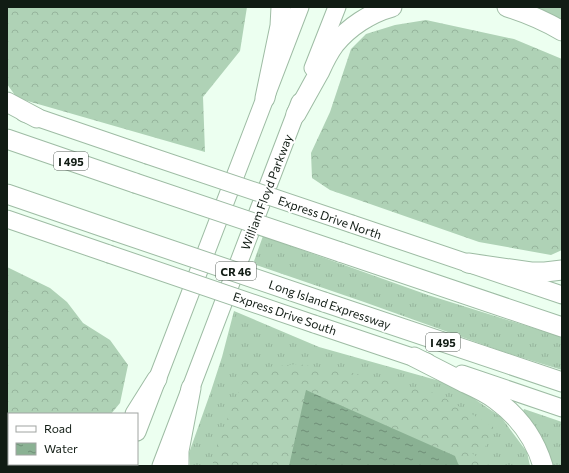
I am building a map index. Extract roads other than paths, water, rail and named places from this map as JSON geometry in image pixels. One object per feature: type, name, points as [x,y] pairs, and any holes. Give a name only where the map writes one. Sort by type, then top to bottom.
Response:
[{"type":"highway","points":[[265,98],[280,26],[281,7]]},
{"type":"highway","points":[[296,114],[328,55],[338,40],[363,20],[392,7]]},
{"type":"highway","points":[[507,7],[539,19],[562,31]]},
{"type":"highway","points":[[7,102],[38,118]]},
{"type":"highway","name":"I 495","points":[[7,139],[562,327]]},
{"type":"highway","name":"Long Island Expressway","points":[[7,194],[562,382]]},
{"type":"highway","points":[[468,263],[531,272],[562,270]]},
{"type":"highway","points":[[414,357],[482,391],[496,399],[508,409],[519,421],[537,448],[543,466]]},
{"type":"highway","points":[[136,413],[157,379]]},
{"type":"highway","points":[[179,466],[180,451],[191,388]]},
{"type":"main road","name":"CR 46","points":[[138,429],[300,7]]},
{"type":"main road","name":"William Floyd Parkway","points":[[161,466],[337,7]]},
{"type":"main road","name":"Express Drive North","points":[[7,107],[562,295]]},
{"type":"main road","name":"Express Drive South","points":[[7,219],[562,408]]},
{"type":"water","points":[[306,390],[455,456],[459,466],[289,466]]}]
